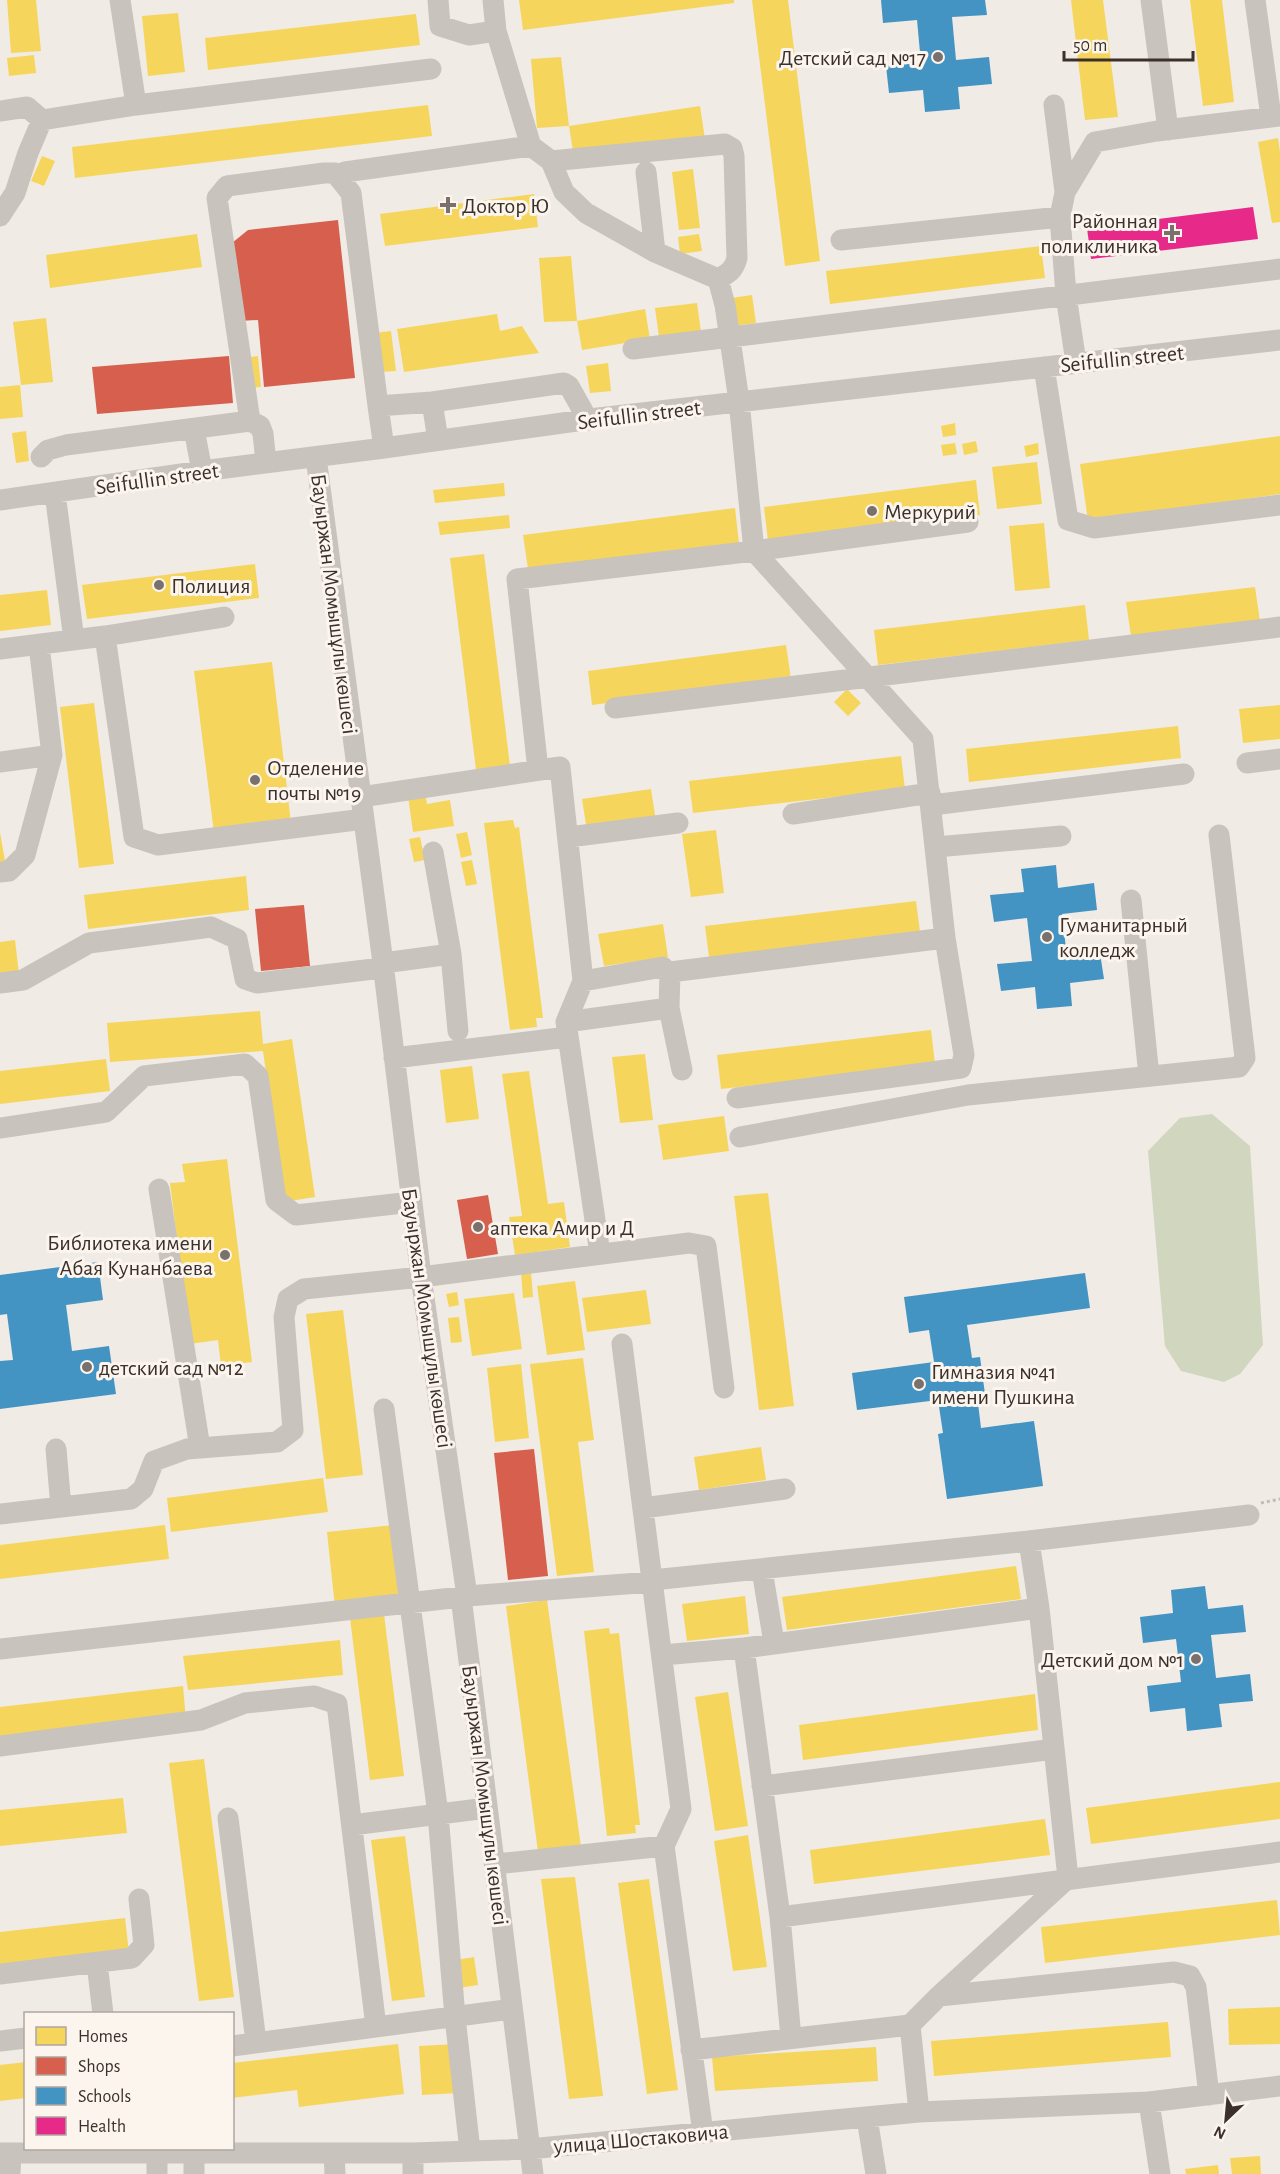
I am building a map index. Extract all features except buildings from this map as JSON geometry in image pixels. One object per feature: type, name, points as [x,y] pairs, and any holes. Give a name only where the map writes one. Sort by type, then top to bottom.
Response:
[{"type":"street","points":[[120,0],[136,105]]},
{"type":"street","points":[[438,0],[440,26],[469,34],[496,31]]},
{"type":"street","points":[[494,0],[496,31],[531,146],[551,161],[564,192],[586,213],[654,252],[718,279]]},
{"type":"street","points":[[1151,0],[1168,130]]},
{"type":"street","points":[[1065,192],[1095,142],[1275,116],[1255,0]]},
{"type":"street","points":[[0,111],[27,107],[42,120],[136,105],[431,69]]},
{"type":"street","points":[[1054,105],[1065,192],[1060,217],[1065,295],[1076,363]]},
{"type":"street","points":[[0,216],[15,193],[42,120]]},
{"type":"street","points":[[551,161],[725,144],[732,148],[738,258],[731,272],[718,279]]},
{"type":"street","points":[[345,172],[531,146]]},
{"type":"street","points":[[646,172],[654,252]]},
{"type":"street","points":[[250,421],[217,198],[227,186],[335,173],[351,194],[384,448]]},
{"type":"street","points":[[841,240],[1060,217]]},
{"type":"street","points":[[633,349],[1280,269]]},
{"type":"street","points":[[718,279],[739,401],[754,551],[923,739],[945,938],[964,1055],[961,1068],[968,1095]]},
{"type":"street","name":"Seifullin street","points":[[0,501],[266,462],[739,401],[1280,340]]},
{"type":"street","points":[[1044,367],[1068,520],[1094,528],[1280,506]]},
{"type":"street","points":[[378,406],[432,402],[564,383],[569,386],[588,420]]},
{"type":"street","points":[[432,402],[438,440]]},
{"type":"street","points":[[41,457],[48,450],[66,445],[250,421],[260,426],[266,462]]},
{"type":"street","points":[[194,429],[202,471]]},
{"type":"street","name":"Бауыржан Момышұлы көшесі","points":[[316,457],[464,1597],[487,1808],[496,1864],[533,2174]]},
{"type":"street","points":[[55,493],[74,640]]},
{"type":"street","points":[[538,770],[517,579],[754,551],[968,522]]},
{"type":"street","points":[[0,649],[105,636],[224,617]]},
{"type":"street","points":[[615,708],[1280,627]]},
{"type":"street","points":[[105,636],[134,837],[158,845],[364,819]]},
{"type":"street","points":[[0,872],[9,871],[25,855],[52,755],[39,645]]},
{"type":"street","points":[[0,762],[52,755]]},
{"type":"street","points":[[1247,763],[1280,759]]},
{"type":"street","points":[[361,797],[560,767],[583,981],[567,1030],[600,1254]]},
{"type":"street","points":[[793,814],[1184,774]]},
{"type":"street","points":[[569,837],[678,823]]},
{"type":"street","points":[[740,1137],[968,1095],[1239,1067],[1245,1058],[1220,835]]},
{"type":"street","points":[[936,847],[1061,836]]},
{"type":"street","points":[[433,852],[451,954],[458,1031]]},
{"type":"street","points":[[1131,900],[1149,1076]]},
{"type":"street","points":[[0,983],[22,980],[89,943],[212,927],[237,939],[245,979],[257,983],[383,966],[451,954]]},
{"type":"street","points":[[682,1070],[669,1008],[670,972],[945,938]]},
{"type":"street","points":[[583,981],[663,967]]},
{"type":"street","points":[[394,1058],[567,1030],[669,1008]]},
{"type":"street","points":[[0,1128],[106,1112],[144,1076],[245,1064],[258,1076],[276,1200],[296,1215],[412,1202]]},
{"type":"street","points":[[737,1098],[961,1068]]},
{"type":"street","points":[[159,1189],[200,1448]]},
{"type":"street","points":[[0,1514],[131,1498],[143,1489],[154,1461],[187,1449],[277,1442],[293,1430],[284,1317],[288,1299],[304,1289],[421,1278],[689,1243],[706,1246],[723,1388]]},
{"type":"street","points":[[622,1344],[681,1809],[664,1846],[702,2133]]},
{"type":"street","points":[[384,1409],[438,1814],[455,2017],[470,2151]]},
{"type":"street","points":[[56,1449],[61,1507]]},
{"type":"street","points":[[643,1508],[785,1489]]},
{"type":"street","points":[[0,1650],[464,1597],[652,1582],[662,1579],[1029,1540],[1254,1509]]},
{"type":"street","points":[[1029,1540],[1039,1608],[1068,1878]]},
{"type":"street","points":[[762,1570],[774,1643]]},
{"type":"street","points":[[662,1655],[744,1647],[1039,1608]]},
{"type":"street","points":[[744,1647],[780,1917],[791,2038]]},
{"type":"street","points":[[0,1746],[201,1720],[245,1703],[314,1696],[337,1704],[376,2027]]},
{"type":"street","points":[[762,1786],[1054,1749]]},
{"type":"street","points":[[352,1825],[487,1808]]},
{"type":"street","points":[[228,1818],[256,2043]]},
{"type":"street","points":[[496,1864],[664,1846]]},
{"type":"street","points":[[780,1917],[1280,1852]]},
{"type":"street","points":[[691,2050],[910,2025],[1068,1878]]},
{"type":"street","points":[[0,1974],[132,1958],[144,1945],[139,1899]]},
{"type":"street","points":[[97,1963],[103,2012]]},
{"type":"street","points":[[939,1996],[1174,1972],[1190,1976],[1196,1987],[1209,2095]]},
{"type":"street","points":[[234,2046],[512,2009]]},
{"type":"street","points":[[910,2025],[919,2112]]},
{"type":"street","points":[[0,2041],[24,2038]]},
{"type":"street","name":"улица Шостаковича","points":[[7,2160],[121,2150],[334,2153],[413,2164],[470,2151],[529,2149],[919,2112],[1149,2102],[1280,2086]]},
{"type":"street","points":[[1149,2102],[1160,2174]]},
{"type":"street","points":[[867,2118],[876,2174]]},
{"type":"street","points":[[157,2152],[157,2174]]},
{"type":"street","points":[[194,2152],[194,2174]]},
{"type":"street","points":[[334,2153],[335,2174]]},
{"type":"path","points":[[1254,1509],[1280,1498]]},
{"type":"green space","points":[[1212,1114],[1250,1146],[1263,1345],[1240,1374],[1224,1382],[1181,1371],[1165,1346],[1148,1151],[1180,1118]]},
{"type":"place","name":"Детский сад №17","points":[[938,57]]},
{"type":"place","name":"Доктор Ю","points":[[448,205]]},
{"type":"place","name":"Районная поликлиника","points":[[1172,233]]},
{"type":"place","name":"Меркурий","points":[[872,511]]},
{"type":"place","name":"Полиция","points":[[159,585]]},
{"type":"place","name":"Отделение почты №19","points":[[255,780]]},
{"type":"place","name":"Гуманитарный колледж","points":[[1047,937]]},
{"type":"place","name":"аптека Амир и Д","points":[[478,1227]]},
{"type":"place","name":"Библиотека имени Абая Кунанбаева","points":[[225,1255]]},
{"type":"place","name":"детский сад №12","points":[[87,1367]]},
{"type":"place","name":"Гимназия №41 имени Пушкина","points":[[919,1384]]},
{"type":"place","name":"Детский дом №1","points":[[1196,1659]]}]
